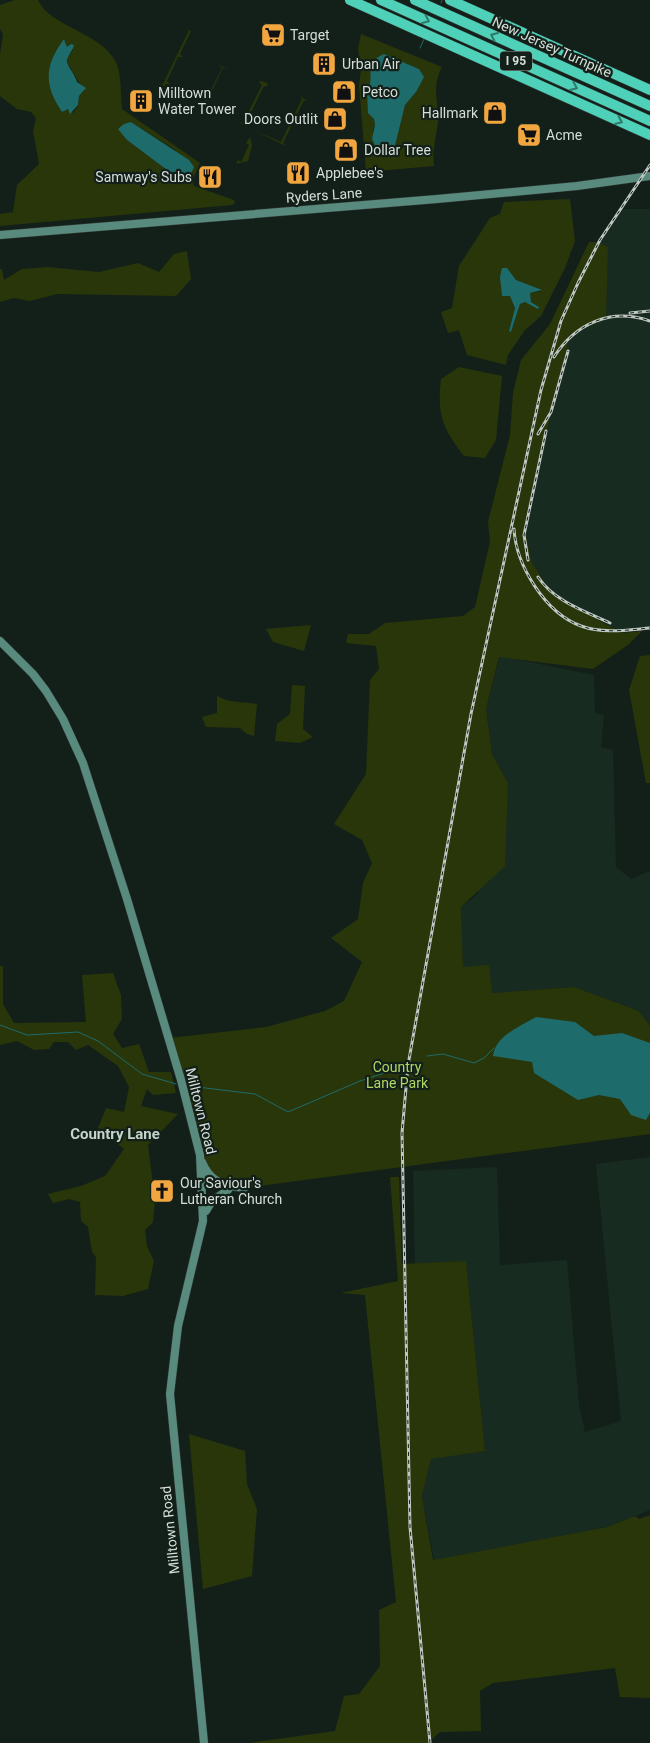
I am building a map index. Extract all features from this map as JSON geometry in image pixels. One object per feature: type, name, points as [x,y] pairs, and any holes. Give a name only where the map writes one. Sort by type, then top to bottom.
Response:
[{"type":"highway","name":"I 95","points":[[350,0],[650,135]]},
{"type":"highway","name":"New Jersey Turnpike","points":[[381,0],[650,121]]},
{"type":"highway","name":"New Jersey Turnpike","points":[[415,0],[650,106]]},
{"type":"highway","name":"New Jersey Turnpike","points":[[450,0],[650,90]]},
{"type":"street","name":"Ryders Lane","points":[[0,235],[445,198],[577,186],[650,176]]},
{"type":"street","name":"Milltown Road","points":[[0,642],[33,674],[46,691],[63,719],[83,764],[133,917],[181,1080],[200,1155],[204,1221],[178,1326],[170,1394],[204,1743]]},
{"type":"street","points":[[200,1155],[206,1171],[214,1181],[226,1186],[244,1188]]},
{"type":"street","points":[[204,1221],[208,1204],[228,1190]]},
{"type":"shaded area","points":[[620,209],[650,209],[650,630],[622,633],[554,596],[532,563],[524,526],[570,333],[608,247],[598,242]]},
{"type":"shaded area","points":[[500,656],[594,675],[595,713],[604,715],[601,747],[613,750],[616,867],[631,879],[650,871],[650,1026],[639,1011],[574,987],[491,993],[463,968],[461,907],[478,894],[508,783],[492,754],[486,709]]},
{"type":"shaded area","points":[[650,1157],[650,1510],[607,1527],[434,1560],[422,1496],[431,1458],[485,1451],[466,1261],[415,1264],[413,1171],[497,1167],[500,1265],[567,1260],[579,1405],[585,1432],[621,1421],[596,1164]]},
{"type":"green space","points":[[15,0],[38,0],[53,17],[98,43],[108,52],[118,66],[122,109],[200,163],[192,181],[194,186],[234,200],[235,203],[232,205],[0,226],[0,214],[13,212],[17,185],[39,164],[33,131],[36,118],[31,112],[17,109],[0,96],[0,55],[3,34],[0,29],[0,5]],"holes":[[[64,39],[67,47],[73,50],[67,58],[68,64],[84,91],[79,96],[78,106],[73,113],[68,109],[62,112],[53,94]],[[131,122],[174,149],[191,174],[178,176],[171,173],[127,140]]]},
{"type":"green space","points":[[189,30],[191,31],[180,54],[183,57],[178,57],[167,81],[170,84],[165,84],[166,87],[159,83],[163,84]]},
{"type":"green space","points":[[361,34],[442,67],[436,88],[438,122],[434,166],[366,172],[359,85],[361,70],[358,48]],"holes":[[[384,54],[419,69],[416,92],[405,105],[394,150],[373,131],[375,125],[367,91]]]},
{"type":"green space","points":[[218,65],[228,69],[223,68],[205,105],[208,108],[199,104],[204,104],[222,68]]},
{"type":"green space","points":[[259,82],[267,83],[268,86],[264,86],[245,124],[247,127],[239,122],[243,123],[262,85]]},
{"type":"green space","points":[[300,96],[308,101],[304,100],[283,143],[286,146],[253,130],[281,142],[302,99]]},
{"type":"green space","points":[[250,137],[252,145],[248,161],[236,164],[238,160],[241,162],[249,145],[246,143]]},
{"type":"green space","points":[[570,199],[575,241],[565,268],[541,316],[525,330],[508,355],[506,365],[467,355],[459,330],[448,333],[441,312],[452,308],[459,266],[490,218],[500,214],[504,202]],"holes":[[[507,269],[516,280],[541,291],[529,293],[531,302],[539,307],[525,302],[520,304],[511,332],[509,331],[515,308],[510,295],[502,296]]]},
{"type":"green space","name":"Country Lane Park","points":[[589,242],[598,242],[608,247],[606,319],[570,334],[524,526],[532,563],[554,596],[622,633],[642,631],[628,645],[593,669],[499,657],[486,709],[492,754],[508,783],[505,866],[461,907],[463,967],[489,965],[492,993],[574,987],[639,1011],[650,1026],[650,1134],[244,1188],[226,1186],[206,1171],[169,1038],[266,1027],[325,1011],[344,1001],[362,962],[331,938],[358,919],[363,883],[372,863],[362,840],[334,824],[366,774],[370,680],[379,669],[376,646],[346,643],[348,634],[369,634],[385,623],[463,616],[475,607],[490,542],[488,522],[510,435],[513,393],[521,360],[550,324]]},
{"type":"green space","points":[[187,251],[191,279],[176,296],[57,294],[30,301],[14,298],[0,302],[0,269],[2,269],[4,280],[22,269],[47,267],[99,272],[138,263],[159,272],[174,254]]},
{"type":"green space","points":[[459,367],[502,376],[496,440],[485,458],[464,456],[446,429],[443,420],[440,402],[441,379]]},
{"type":"green space","points":[[311,625],[304,651],[273,642],[266,629]]},
{"type":"green space","points":[[650,655],[650,783],[646,783],[629,690],[640,656]]},
{"type":"green space","points":[[292,685],[305,686],[303,729],[313,737],[300,743],[275,741],[277,724],[290,714]]},
{"type":"green space","points":[[217,696],[232,701],[257,704],[254,736],[247,734],[240,728],[206,727],[202,717],[217,713]]},
{"type":"green space","points":[[0,966],[3,966],[3,1004],[14,1023],[86,1022],[82,975],[113,973],[121,995],[122,1019],[113,1034],[122,1048],[139,1044],[149,1072],[171,1072],[176,1093],[153,1095],[147,1089],[141,1106],[178,1114],[148,1145],[155,1201],[153,1222],[145,1230],[147,1246],[154,1261],[148,1289],[123,1296],[95,1295],[96,1257],[92,1252],[88,1227],[81,1221],[80,1202],[69,1199],[53,1203],[48,1194],[81,1186],[105,1176],[124,1149],[98,1128],[106,1108],[124,1112],[129,1087],[118,1066],[88,1045],[76,1050],[68,1042],[54,1042],[49,1049],[34,1050],[17,1041],[0,1045]]},
{"type":"green space","points":[[390,1177],[399,1177],[402,1264],[466,1261],[485,1451],[431,1459],[422,1496],[433,1560],[607,1527],[635,1516],[639,1519],[650,1515],[650,1698],[620,1697],[615,1668],[493,1683],[480,1691],[481,1731],[440,1732],[428,1743],[249,1743],[335,1731],[344,1696],[359,1694],[380,1666],[379,1610],[396,1602],[365,1295],[341,1293],[398,1281]]},
{"type":"green space","points":[[189,1434],[245,1451],[247,1484],[257,1509],[252,1576],[203,1589]]},
{"type":"water","points":[[64,39],[67,47],[71,44],[74,45],[67,62],[77,82],[86,88],[79,96],[78,105],[70,114],[68,109],[62,112],[49,83],[50,66],[53,57]]},
{"type":"water","points":[[384,54],[419,69],[424,77],[416,92],[405,105],[394,150],[391,155],[385,156],[379,153],[372,139],[375,125],[374,119],[368,113],[367,91],[373,62]]},
{"type":"water","points":[[131,122],[189,160],[194,167],[191,174],[178,176],[171,173],[127,140],[118,129],[124,124]]},
{"type":"water","points":[[502,268],[507,268],[516,280],[542,290],[530,293],[531,302],[539,307],[538,309],[525,302],[520,304],[511,332],[509,331],[515,308],[510,296],[502,296],[500,277]]},
{"type":"water","points":[[536,1017],[575,1022],[594,1036],[622,1033],[650,1043],[650,1113],[646,1120],[631,1115],[620,1099],[599,1095],[578,1100],[534,1073],[532,1062],[493,1056],[498,1043],[503,1038],[515,1028]]},
{"type":"waterway","points":[[420,48],[425,37]]},
{"type":"waterway","points":[[0,1025],[27,1035],[78,1032],[98,1041],[142,1074],[176,1084]]},
{"type":"waterway","points":[[427,1056],[443,1054],[474,1063],[484,1058],[494,1048]]},
{"type":"waterway","points":[[189,1086],[255,1094],[288,1112],[360,1081],[396,1069]]},
{"type":"railway","points":[[430,1743],[410,1527],[402,1133],[408,1065],[471,714],[541,390],[561,321],[578,283],[600,240],[650,165]]},
{"type":"railway","points":[[630,313],[650,311]]},
{"type":"railway","points":[[554,357],[572,335],[595,321],[622,316],[650,321]]},
{"type":"railway","points":[[538,434],[551,412],[568,351]]},
{"type":"railway","points":[[528,560],[524,535],[546,431]]},
{"type":"railway","points":[[514,529],[520,558],[535,586],[545,599],[568,620],[581,626],[598,630],[615,631],[650,628]]},
{"type":"railway","points":[[538,577],[552,593],[561,599],[580,610],[610,623]]},
{"type":"place","name":"Target","points":[[273,35]]},
{"type":"place","name":"Urban Air","points":[[324,64]]},
{"type":"place","name":"Petco","points":[[344,92]]},
{"type":"place","name":"Milltown Water Tower","points":[[141,101]]},
{"type":"place","name":"Hallmark","points":[[495,113]]},
{"type":"place","name":"Doors Outlit","points":[[335,119]]},
{"type":"place","name":"Acme","points":[[529,135]]},
{"type":"place","name":"Dollar Tree","points":[[346,150]]},
{"type":"place","name":"Applebee's","points":[[298,173]]},
{"type":"place","name":"Samway's Subs","points":[[210,177]]},
{"type":"place","name":"Our Saviour's Lutheran Church","points":[[162,1191]]},
{"type":"district","name":"Country Lane","points":[[115,1134]]}]
